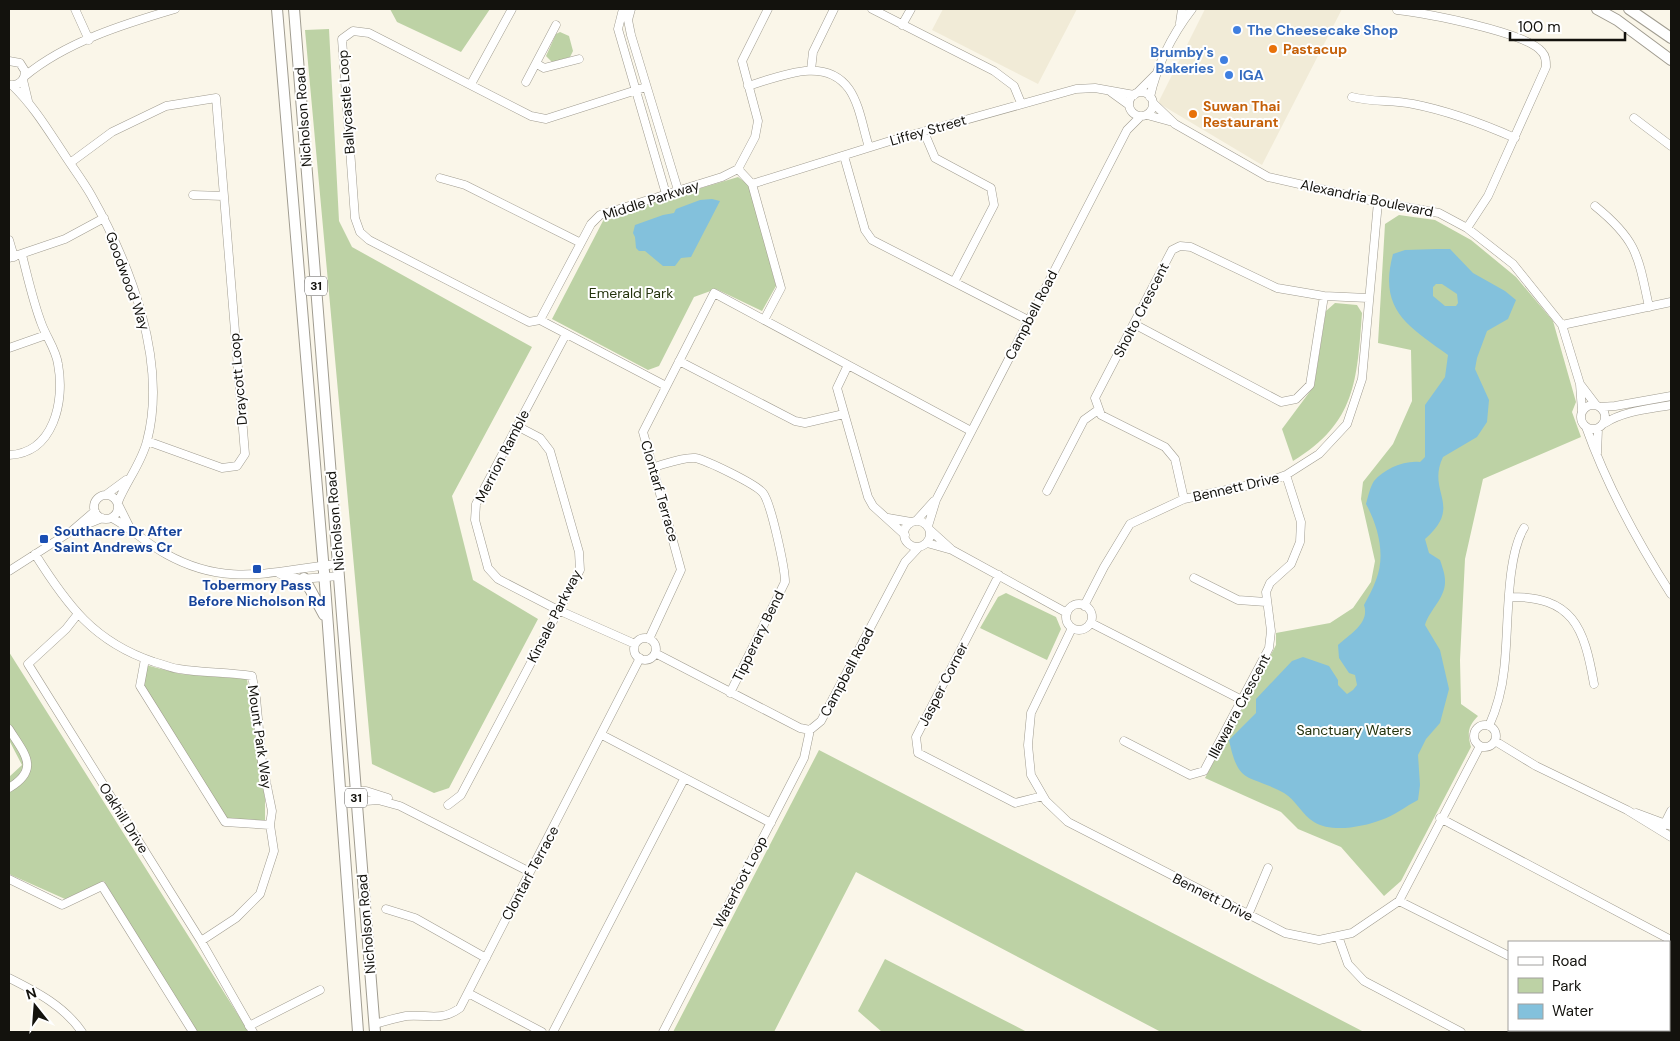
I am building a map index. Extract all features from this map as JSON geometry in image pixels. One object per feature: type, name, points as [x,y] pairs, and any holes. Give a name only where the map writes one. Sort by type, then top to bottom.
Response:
[{"type":"main road","points":[[268,9],[279,31]]},
{"type":"main road","name":"Nicholson Road","points":[[277,9],[325,577],[358,1032]]},
{"type":"main road","name":"Nicholson Road","points":[[294,9],[375,1028]]},
{"type":"main road","points":[[1597,9],[1618,20],[1671,60]]},
{"type":"main road","points":[[1630,9],[1654,24],[1671,38]]},
{"type":"main road","points":[[304,578],[320,603],[328,625]]},
{"type":"street","points":[[74,9],[89,40]]},
{"type":"street","points":[[24,78],[42,62],[89,40],[139,20],[175,9]]},
{"type":"street","points":[[471,84],[512,9]]},
{"type":"street","points":[[623,9],[618,29],[666,194]]},
{"type":"street","points":[[631,9],[628,20],[631,35],[678,190]]},
{"type":"street","points":[[768,9],[742,61],[758,121],[757,128],[738,169],[752,184],[781,288],[764,320],[971,431]]},
{"type":"street","points":[[811,70],[813,52],[834,9]]},
{"type":"street","points":[[872,9],[1010,82],[1014,86],[1021,103]]},
{"type":"street","points":[[902,25],[911,9]]},
{"type":"street","name":"Campbell Road","points":[[1180,25],[1182,9]]},
{"type":"street","name":"Campbell Road","points":[[655,653],[800,728],[810,730],[821,721],[905,562],[919,547],[927,543],[936,500],[1127,130],[1129,107],[1136,94],[1155,74],[1180,25],[1192,9]]},
{"type":"street","points":[[1397,10],[1440,17],[1472,25],[1520,40],[1542,51],[1546,67],[1488,196],[1467,228]]},
{"type":"street","points":[[526,82],[556,25]]},
{"type":"street","name":"Ballycastle Loop","points":[[540,320],[529,322],[369,240],[360,232],[355,218],[341,46],[346,34],[352,31],[368,33],[531,116],[546,118],[646,87]]},
{"type":"street","name":"Goodwood Way","points":[[9,52],[15,62],[24,68],[28,101]]},
{"type":"street","points":[[537,64],[544,68],[579,59]]},
{"type":"street","points":[[15,62],[42,62]]},
{"type":"street","points":[[748,86],[802,70],[811,70],[837,78],[848,88],[855,103],[869,147]]},
{"type":"street","name":"Campbell Road","points":[[1127,130],[1144,116],[1152,100],[1155,74]]},
{"type":"street","name":"Goodwood Way","points":[[24,78],[10,85],[28,101],[90,193],[104,218],[132,283],[148,335],[152,370],[152,405],[147,441],[118,504]]},
{"type":"street","name":"Liffey Street","points":[[752,184],[869,147],[1076,89],[1107,90],[1136,94]]},
{"type":"street","points":[[1107,90],[1129,107],[1135,115],[1144,116]]},
{"type":"street","points":[[1136,94],[1145,93],[1152,100]]},
{"type":"street","points":[[1352,97],[1370,101],[1392,100],[1444,111],[1470,118],[1515,138]]},
{"type":"street","name":"Draycott Loop","points":[[70,163],[112,132],[166,106],[216,98],[244,454],[237,466],[222,468],[147,441]]},
{"type":"street","name":"Alexandria Boulevard","points":[[1152,100],[1171,121],[1268,177],[1378,202],[1439,213],[1467,228],[1512,264],[1562,325],[1580,384],[1581,420],[1586,427],[1597,458],[1631,526],[1671,594]]},
{"type":"street","name":"Alexandria Boulevard","points":[[1144,116],[1171,121]]},
{"type":"street","points":[[1634,118],[1671,146]]},
{"type":"street","points":[[924,132],[935,158],[991,188],[994,205],[954,282]]},
{"type":"street","points":[[844,156],[866,230],[872,240],[1028,320]]},
{"type":"street","name":"Middle Parkway","points":[[540,320],[591,224],[600,215],[722,177],[738,169]]},
{"type":"street","points":[[440,178],[466,185],[581,243]]},
{"type":"street","points":[[194,195],[223,196]]},
{"type":"street","name":"Bennett Drive","points":[[1084,606],[1104,567],[1130,524],[1184,498],[1269,481],[1286,475],[1319,454],[1347,424],[1362,379],[1378,202]]},
{"type":"street","points":[[1595,206],[1619,226],[1634,247],[1649,307]]},
{"type":"street","points":[[15,257],[65,239],[104,218]]},
{"type":"street","points":[[9,240],[58,363],[60,395],[52,428],[46,438],[22,455],[9,455]]},
{"type":"street","name":"Sholto Crescent","points":[[1098,410],[1095,398],[1172,250],[1180,246],[1191,247],[1263,283],[1324,296],[1368,298]]},
{"type":"street","name":"Clontarf Terrace","points":[[649,639],[681,570],[643,432],[714,293],[764,320]]},
{"type":"street","points":[[1134,324],[1281,402],[1296,400],[1310,385],[1324,296]]},
{"type":"street","points":[[1562,325],[1671,302]]},
{"type":"street","points":[[540,320],[666,386]]},
{"type":"street","name":"Merrion Ramble","points":[[566,334],[476,504],[475,520],[488,568],[498,579],[558,610],[635,644]]},
{"type":"street","points":[[9,348],[46,335]]},
{"type":"street","points":[[679,361],[795,421],[805,423],[844,414]]},
{"type":"street","points":[[848,365],[837,388],[868,497],[873,506],[888,518],[914,546],[919,547]]},
{"type":"street","name":"Alexandria Boulevard","points":[[1580,384],[1606,414],[1602,426],[1597,458]]},
{"type":"street","points":[[1586,427],[1602,426],[1614,418],[1671,396]]},
{"type":"street","points":[[1582,411],[1589,406],[1656,403],[1671,405]]},
{"type":"street","points":[[1047,491],[1084,420],[1098,410],[1101,415],[1164,447],[1175,459],[1184,498]]},
{"type":"street","name":"Kinsale Parkway","points":[[448,805],[461,795],[580,570],[579,552],[550,451],[540,438],[517,426]]},
{"type":"street","name":"Tipperary Bend","points":[[654,468],[684,459],[696,458],[753,484],[764,494],[785,568],[785,582],[730,693]]},
{"type":"street","name":"Illawarra Crescent","points":[[1124,741],[1190,775],[1204,771],[1269,648],[1271,631],[1266,592],[1270,582],[1292,564],[1300,542],[1301,522],[1286,475]]},
{"type":"street","name":"Goodwood Way","points":[[107,494],[128,479]]},
{"type":"street","points":[[73,530],[95,510],[96,499],[107,494],[115,498],[130,528]]},
{"type":"street","name":"Campbell Road","points":[[905,562],[905,529],[936,500]]},
{"type":"street","points":[[112,518],[118,504]]},
{"type":"street","points":[[95,510],[102,518]]},
{"type":"street","points":[[9,571],[73,530],[102,518],[112,518],[130,528],[164,553],[203,571],[234,576],[280,574],[304,578],[340,576]]},
{"type":"street","points":[[888,518],[914,522],[929,528],[952,550]]},
{"type":"street","name":"Bennett Drive","points":[[1072,628],[1031,713],[1028,745],[1031,775],[1043,796],[1068,822],[1285,933],[1320,940],[1352,933],[1399,900],[1440,818],[1480,746],[1475,742],[1474,732],[1479,726],[1489,726],[1496,709],[1504,671],[1509,597],[1517,539],[1524,528]]},
{"type":"street","points":[[927,543],[952,550],[1067,612]]},
{"type":"street","name":"Mount Park Way","points":[[35,554],[58,592],[88,627],[124,651],[178,669],[252,676],[262,762],[272,811],[270,826],[274,852],[260,894],[236,918],[201,941]]},
{"type":"street","points":[[280,574],[299,567],[338,564]]},
{"type":"street","name":"Jasper Corner","points":[[1000,575],[916,737],[918,752],[1015,803],[1043,796]]},
{"type":"street","points":[[1194,578],[1238,600],[1266,602]]},
{"type":"street","points":[[1509,597],[1533,596],[1555,604],[1575,622],[1588,647],[1594,684]]},
{"type":"street","points":[[1073,606],[1084,606],[1090,611],[1091,623],[1080,630],[1072,628],[1067,621],[1067,612],[1073,606]]},
{"type":"street","name":"Oakhill Drive","points":[[77,615],[66,629],[28,664],[201,941],[251,1029]]},
{"type":"street","points":[[1091,623],[1242,700]]},
{"type":"street","points":[[643,638],[649,639],[655,645],[655,653],[649,659],[640,658],[635,652],[635,644],[643,638]]},
{"type":"street","name":"Clontarf Terrace","points":[[375,1028],[407,1016],[440,1017],[450,1015],[460,1008],[640,658]]},
{"type":"street","points":[[145,659],[140,686],[225,822],[270,826]]},
{"type":"street","points":[[1480,746],[1489,747],[1495,741],[1495,730],[1489,726]]},
{"type":"street","points":[[9,729],[28,761],[27,773],[9,788]]},
{"type":"street","name":"Waterfoot Loop","points":[[663,1032],[804,758],[810,730]]},
{"type":"street","points":[[602,735],[771,823]]},
{"type":"street","points":[[1495,741],[1536,766],[1627,810],[1668,825]]},
{"type":"street","points":[[553,1032],[684,779]]},
{"type":"street","points":[[341,791],[356,790],[370,792],[390,799],[400,806],[530,872]]},
{"type":"street","points":[[342,802],[378,800],[400,806]]},
{"type":"street","points":[[1627,810],[1671,837]]},
{"type":"street","points":[[1661,831],[1668,825],[1671,811]]},
{"type":"street","points":[[1440,818],[1671,941]]},
{"type":"street","points":[[1248,915],[1268,868]]},
{"type":"street","points":[[9,879],[62,904],[102,886],[193,1032]]},
{"type":"street","points":[[1399,900],[1508,955]]},
{"type":"street","points":[[386,908],[415,918],[486,958]]},
{"type":"street","points":[[1338,936],[1348,964],[1364,981],[1462,1032]]},
{"type":"street","points":[[9,978],[40,993],[72,1018],[82,1032]]},
{"type":"street","points":[[251,1029],[320,990]]},
{"type":"street","points":[[468,993],[542,1032]]},
{"type":"shaded area","points":[[943,9],[1077,9],[1038,84],[932,30]]},
{"type":"shaded area","points":[[1205,9],[1342,9],[1262,165],[1160,104],[1159,101]]},
{"type":"green space","points":[[390,9],[490,9],[461,52],[397,22]]},
{"type":"green space","points":[[329,29],[339,221],[352,247],[532,347],[452,496],[473,580],[538,619],[449,788],[434,793],[372,764],[305,30]]},
{"type":"green space","points":[[560,32],[569,36],[573,51],[570,57],[552,62],[546,56],[556,34]]},
{"type":"green space","name":"Emerald Park","points":[[738,177],[749,185],[776,286],[762,311],[716,289],[694,297],[659,366],[648,370],[552,319],[605,217]]},
{"type":"green space","name":"Sanctuary Waters","points":[[1399,215],[1435,220],[1471,240],[1516,277],[1553,321],[1576,402],[1572,412],[1581,437],[1483,479],[1465,559],[1460,660],[1461,704],[1478,716],[1469,730],[1471,747],[1401,881],[1384,896],[1341,847],[1298,829],[1281,812],[1205,778],[1276,645],[1276,633],[1330,623],[1353,608],[1371,582],[1375,561],[1361,499],[1363,482],[1393,444],[1412,401],[1411,350],[1378,343],[1385,224]]},
{"type":"green space","points":[[1335,303],[1357,305],[1362,313],[1355,379],[1341,415],[1330,431],[1314,446],[1293,461],[1282,429],[1314,386],[1326,311]]},
{"type":"green space","points":[[1006,593],[1056,617],[1061,629],[1047,660],[980,628],[998,597]]},
{"type":"green space","points":[[9,652],[249,1032],[196,1032],[104,881],[65,899],[9,874],[9,777],[22,765],[9,740]]},
{"type":"green space","points":[[146,665],[180,674],[247,679],[265,799],[265,821],[226,818],[141,682]]},
{"type":"green space","points":[[819,750],[1364,1032],[1161,1032],[856,872],[774,1032],[673,1032]]},
{"type":"green space","points":[[885,959],[1027,1032],[882,1032],[858,1011]]},
{"type":"water","points":[[712,199],[720,201],[691,257],[681,258],[675,266],[663,266],[645,251],[639,251],[636,248],[633,233],[635,225],[674,213],[676,209],[700,200]]},
{"type":"water","points":[[1450,249],[1473,273],[1505,291],[1516,300],[1508,319],[1487,331],[1477,358],[1475,369],[1489,400],[1487,422],[1477,437],[1443,457],[1438,480],[1443,508],[1442,517],[1425,539],[1429,553],[1440,560],[1445,586],[1425,625],[1440,650],[1449,689],[1440,723],[1426,739],[1418,755],[1420,785],[1418,800],[1391,816],[1374,823],[1347,828],[1329,827],[1314,822],[1306,816],[1292,799],[1284,793],[1253,780],[1241,772],[1233,755],[1229,740],[1256,713],[1256,699],[1292,661],[1303,657],[1329,666],[1338,680],[1338,685],[1347,694],[1357,685],[1355,675],[1349,673],[1339,658],[1338,645],[1362,623],[1365,611],[1364,605],[1379,570],[1379,541],[1374,522],[1366,504],[1368,495],[1374,481],[1383,473],[1407,462],[1420,462],[1425,457],[1425,405],[1445,377],[1448,355],[1409,325],[1393,303],[1389,273],[1393,254],[1405,250]],"holes":[[[1436,284],[1442,284],[1457,294],[1458,303],[1456,306],[1445,306],[1433,296],[1433,287]]]},
{"type":"place","name":"The Cheesecake Shop","points":[[1237,30]]},
{"type":"place","name":"Pastacup","points":[[1273,49]]},
{"type":"place","name":"Brumby's Bakeries","points":[[1224,60]]},
{"type":"place","name":"IGA","points":[[1229,75]]},
{"type":"place","name":"Suwan Thai Restaurant","points":[[1193,114]]},
{"type":"place","name":"Southacre Dr After Saint Andrews Cr","points":[[44,539]]},
{"type":"place","name":"Tobermory Pass Before Nicholson Rd","points":[[257,569]]}]
